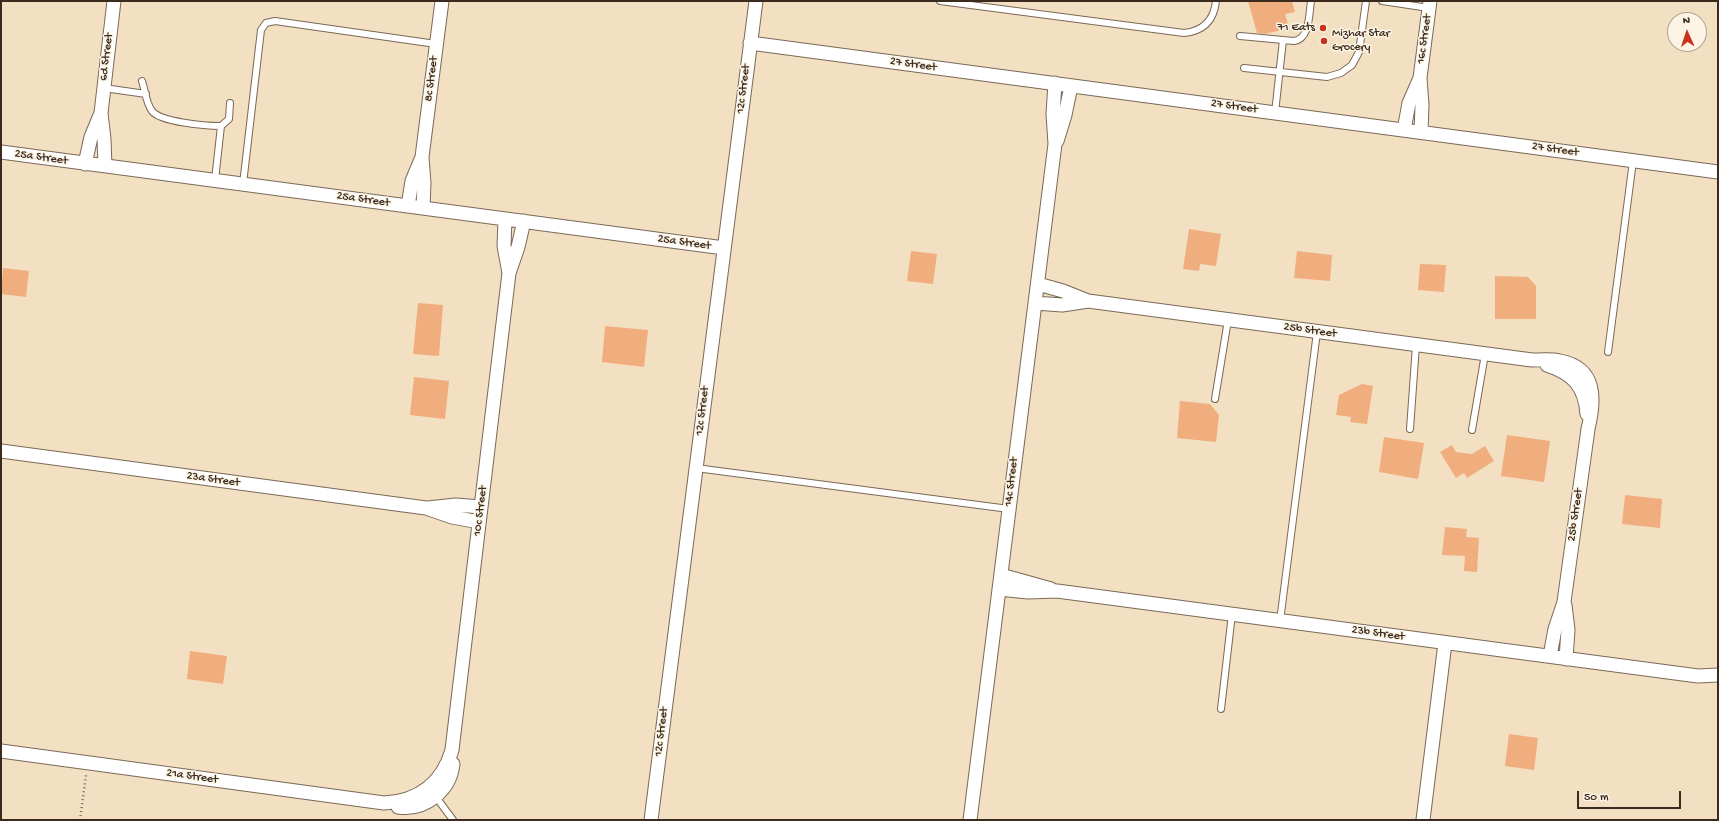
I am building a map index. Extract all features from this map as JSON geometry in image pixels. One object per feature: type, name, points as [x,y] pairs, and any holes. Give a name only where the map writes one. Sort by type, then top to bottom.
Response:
[{"type":"street","name":"6d Street","points":[[105,166],[101,113],[114,1]]},
{"type":"street","name":"8c Street","points":[[423,208],[424,183],[422,157],[442,1]]},
{"type":"street","name":"12c Street","points":[[651,820],[756,1]]},
{"type":"street","name":"16c Street","points":[[1421,132],[1422,105],[1420,78],[1430,4]]},
{"type":"street","name":"27 Street","points":[[750,43],[1718,172]]},
{"type":"street","name":"16c Street","points":[[1404,130],[1409,103],[1420,78]]},
{"type":"street","name":"14c Street","points":[[970,820],[1055,144],[1053,114],[1055,84]]},
{"type":"street","name":"14c Street","points":[[1055,144],[1065,115],[1071,86]]},
{"type":"street","name":"6d Street","points":[[85,164],[90,138],[101,113]]},
{"type":"street","name":"25a Street","points":[[1,152],[724,248]]},
{"type":"street","name":"8c Street","points":[[408,206],[412,181],[422,157]]},
{"type":"street","name":"10c Street","points":[[505,219],[504,246],[509,273]]},
{"type":"street","name":"10c Street","points":[[432,792],[446,784],[450,777],[453,759],[452,750],[509,273],[518,248],[524,221]]},
{"type":"street","name":"25b Street","points":[[1038,284],[1063,291],[1088,301],[1532,360],[1566,373],[1579,386],[1586,402],[1588,428],[1564,602],[1555,629],[1550,656]]},
{"type":"street","name":"25b Street","points":[[1035,303],[1062,305],[1088,301]]},
{"type":"street","name":"23a Street","points":[[1,451],[426,508],[452,517],[480,522]]},
{"type":"street","name":"23a Street","points":[[426,508],[456,505],[481,507]]},
{"type":"street","name":"23b Street","points":[[1001,575],[1057,591]]},
{"type":"street","name":"23b Street","points":[[999,589],[1028,592],[1057,591],[1698,676],[1718,675]]},
{"type":"street","name":"25b Street","points":[[1564,602],[1568,630],[1566,659]]},
{"type":"street","points":[[1423,820],[1445,643]]},
{"type":"street","name":"23b Street","points":[[1698,676],[1718,684]]},
{"type":"street","name":"21a Street","points":[[1,751],[384,803],[398,802],[432,792]]},
{"type":"lane","points":[[940,1],[1184,33],[1192,32],[1205,26],[1213,15],[1216,1]]},
{"type":"lane","points":[[1240,36],[1297,41],[1303,37],[1311,1]]},
{"type":"lane","points":[[1244,68],[1327,77],[1334,76],[1347,70],[1352,65],[1359,52],[1366,1]]},
{"type":"lane","points":[[1382,1],[1430,4]]},
{"type":"lane","points":[[243,184],[261,30],[266,23],[275,22],[436,44]]},
{"type":"lane","points":[[1275,113],[1283,40]]},
{"type":"lane","points":[[142,81],[149,106],[156,115],[160,117],[221,126]]},
{"type":"lane","points":[[104,88],[146,94]]},
{"type":"lane","points":[[215,180],[221,126],[229,119],[230,103]]},
{"type":"lane","points":[[1608,352],[1632,160]]},
{"type":"lane","points":[[1215,399],[1228,320]]},
{"type":"lane","points":[[1280,621],[1317,332]]},
{"type":"lane","points":[[1410,429],[1416,345]]},
{"type":"lane","points":[[1472,430],[1485,354]]},
{"type":"lane","points":[[696,468],[1009,509]]},
{"type":"lane","points":[[1221,709],[1232,614]]},
{"type":"lane","points":[[432,792],[453,820]]},
{"type":"path","points":[[80,820],[87,763]]},
{"type":"building","points":[[1248,1],[1292,1],[1295,12],[1285,14],[1289,28],[1265,34],[1257,33]]},
{"type":"building","points":[[1189,229],[1221,234],[1216,266],[1200,264],[1199,271],[1183,269]]},
{"type":"building","points":[[911,251],[937,254],[933,284],[907,281]]},
{"type":"building","points":[[1297,251],[1332,255],[1330,281],[1294,278]]},
{"type":"building","points":[[1420,264],[1446,265],[1444,292],[1418,290]]},
{"type":"building","points":[[3,268],[29,271],[26,297],[1,294]]},
{"type":"building","points":[[1495,276],[1528,277],[1536,286],[1536,319],[1495,319]]},
{"type":"building","points":[[418,303],[443,305],[439,356],[413,354]]},
{"type":"building","points":[[605,326],[648,330],[644,367],[602,362]]},
{"type":"building","points":[[414,377],[449,381],[445,419],[410,415]]},
{"type":"building","points":[[1362,384],[1373,386],[1367,424],[1350,422],[1351,417],[1336,415],[1339,395]]},
{"type":"building","points":[[1180,401],[1210,404],[1219,415],[1216,442],[1177,438]]},
{"type":"building","points":[[1507,435],[1550,441],[1544,482],[1501,476]]},
{"type":"building","points":[[1384,437],[1424,443],[1418,479],[1379,472]]},
{"type":"building","points":[[1452,445],[1456,452],[1472,454],[1485,446],[1494,461],[1467,478],[1464,473],[1456,478],[1440,452]]},
{"type":"building","points":[[1625,495],[1662,499],[1660,528],[1622,524]]},
{"type":"building","points":[[1445,527],[1467,529],[1466,537],[1479,538],[1477,572],[1464,571],[1465,556],[1442,555]]},
{"type":"building","points":[[190,651],[227,656],[223,684],[187,679]]},
{"type":"building","points":[[1509,734],[1538,738],[1534,770],[1505,766]]},
{"type":"place","name":"71 Eats","points":[[1323,28]]},
{"type":"place","name":"Mizhar Star Grocery","points":[[1324,41]]}]
